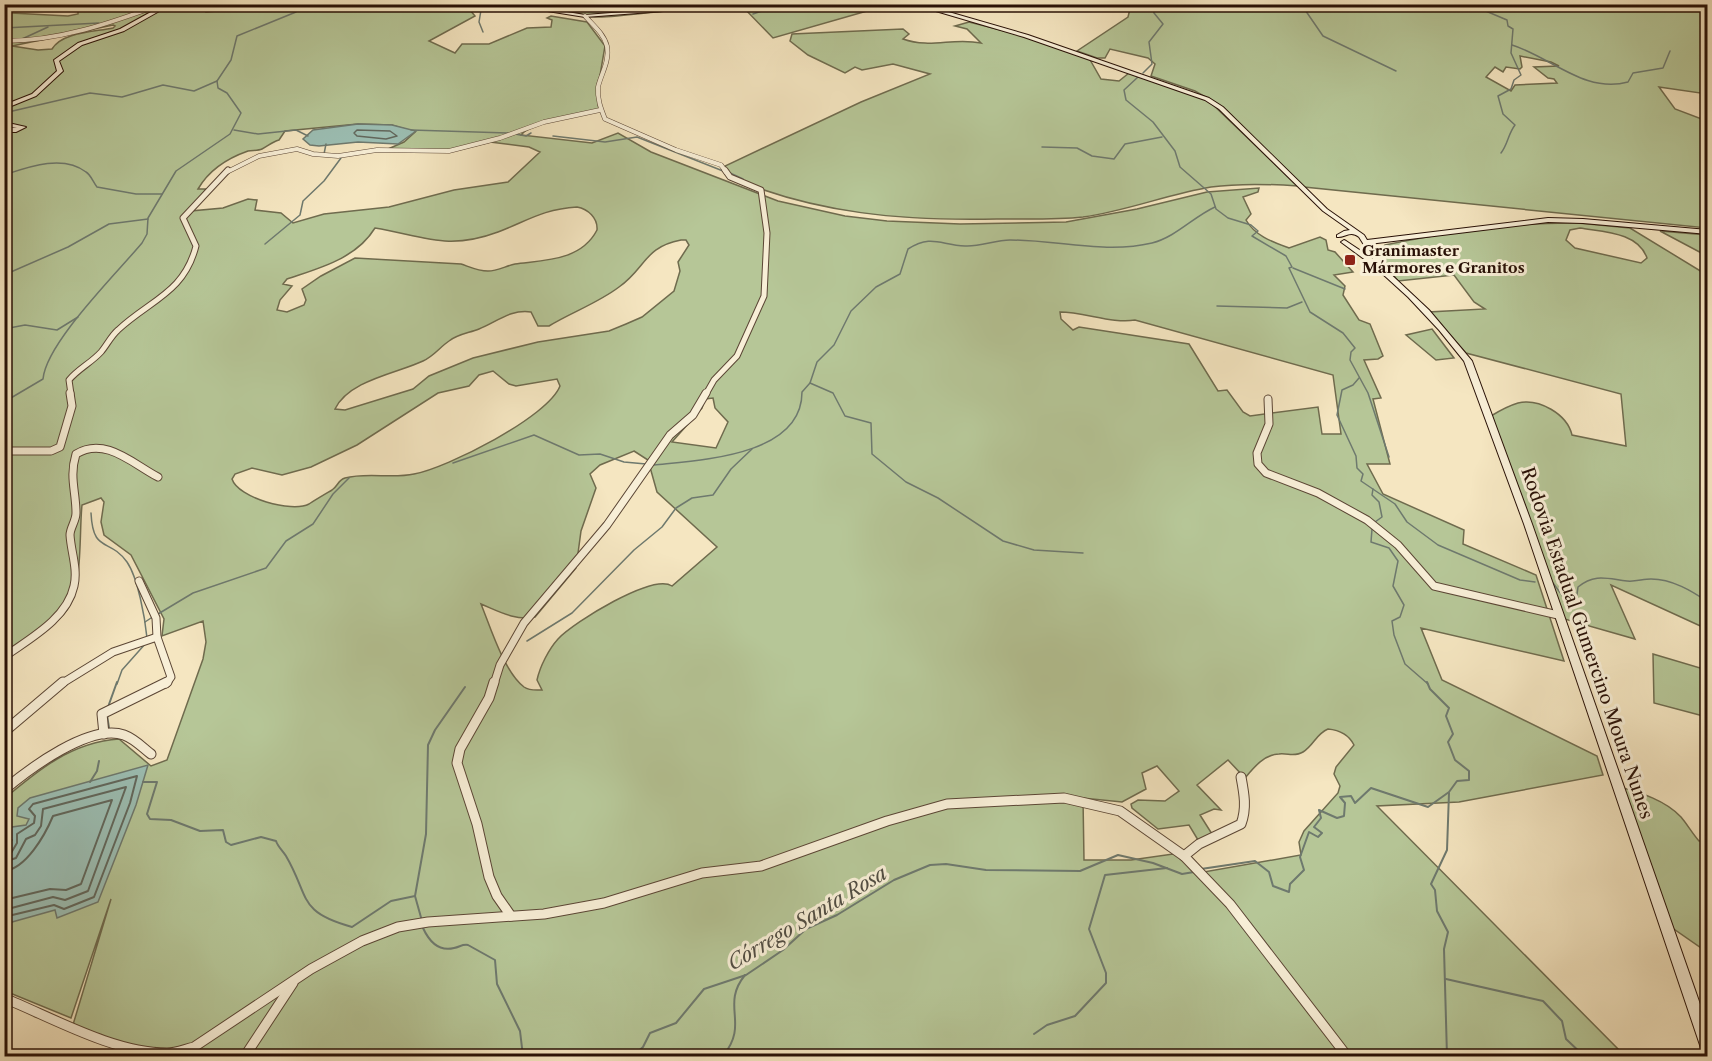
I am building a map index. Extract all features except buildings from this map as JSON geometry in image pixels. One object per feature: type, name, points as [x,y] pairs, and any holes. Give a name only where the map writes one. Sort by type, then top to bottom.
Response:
[{"type":"main road","points":[[4,106],[34,95],[60,71],[56,61],[71,49],[122,30],[162,8],[184,4]]},
{"type":"main road","points":[[506,4],[585,16],[677,9],[694,4]]},
{"type":"main road","name":"Rodovia Estadual Gumercino Moura Nunes","points":[[916,4],[937,12],[1026,36],[1207,99],[1221,108],[1325,210],[1364,238],[1365,243],[1389,276]]},
{"type":"main road","name":"Rodovia Estadual Gumercino Moura Nunes","points":[[924,4],[937,12]]},
{"type":"main road","points":[[4,124],[23,127],[18,130],[4,130]]},
{"type":"main road","name":"Rodovia Estadual Gumercino Moura Nunes","points":[[1325,210],[1341,239],[1389,276],[1454,342],[1468,361],[1492,421],[1707,1048]]},
{"type":"main road","points":[[1399,238],[1346,232],[1341,239],[1356,246],[1399,238],[1548,220],[1707,232]]},
{"type":"main road","points":[[1375,257],[1377,247],[1386,241]]},
{"type":"street","points":[[4,41],[31,41],[60,33],[102,27],[162,4]]},
{"type":"street","points":[[512,916],[493,888],[477,824],[459,774],[457,763],[463,741],[489,698],[500,664],[524,623],[608,525],[670,435],[693,415],[714,380],[737,356],[761,304],[765,288],[764,259],[767,233],[760,189],[730,177],[722,165],[676,150],[608,121],[600,110],[596,91],[609,49],[604,36],[585,16]]},
{"type":"street","points":[[4,451],[54,451],[60,447],[72,406],[69,380],[81,366],[105,349],[118,329],[152,306],[182,280],[196,246],[183,218],[235,166],[259,156],[297,149],[313,154],[335,156],[402,149],[449,151],[501,138],[544,122],[600,110]]},
{"type":"street","points":[[1268,399],[1269,424],[1257,453],[1258,464],[1266,473],[1318,493],[1367,520],[1398,545],[1434,586],[1558,615]]},
{"type":"street","points":[[4,657],[53,621],[67,602],[74,586],[74,553],[70,534],[76,515],[71,471],[76,454],[87,447],[99,446],[158,477]]},
{"type":"street","points":[[104,734],[102,714],[165,685],[171,678],[157,637],[156,618],[139,581]]},
{"type":"street","points":[[4,732],[86,665],[111,651],[157,637]]},
{"type":"street","points":[[4,790],[57,752],[104,734],[124,735],[151,754]]},
{"type":"street","points":[[1184,856],[1206,838],[1236,830],[1243,823],[1246,809],[1241,777]]},
{"type":"street","points":[[181,1056],[294,981],[379,933],[428,922],[572,910],[604,903],[702,873],[760,866],[898,817],[958,802],[1057,798],[1085,801],[1120,811],[1135,819],[1184,856],[1230,904],[1347,1056]]},
{"type":"street","points":[[245,1056],[294,981]]},
{"type":"street","points":[[4,998],[58,1020],[144,1050],[167,1053],[194,1047]]},
{"type":"green space","points":[[108,4],[206,5],[206,12],[229,10],[238,4],[482,5],[470,10],[475,16],[429,41],[455,53],[462,44],[489,44],[527,28],[551,27],[552,20],[547,18],[551,16],[587,22],[605,46],[597,93],[599,111],[535,126],[521,135],[592,143],[618,133],[651,152],[778,201],[845,216],[887,221],[960,224],[1066,222],[1137,209],[1207,192],[1259,188],[1258,192],[1243,197],[1251,214],[1246,220],[1254,230],[1265,238],[1289,248],[1320,237],[1326,240],[1328,250],[1335,252],[1353,272],[1334,275],[1345,286],[1343,295],[1359,320],[1370,324],[1383,356],[1378,359],[1364,360],[1381,398],[1373,399],[1390,464],[1367,464],[1383,494],[1464,530],[1463,544],[1536,575],[1564,661],[1421,628],[1442,680],[1597,756],[1603,775],[1459,802],[1377,806],[1625,1056],[146,1056],[72,1028],[111,899],[71,1018],[5,991],[4,799],[57,759],[102,741],[119,739],[151,766],[167,760],[203,659],[206,642],[203,621],[162,636],[164,619],[131,555],[104,535],[101,522],[104,502],[101,498],[82,505],[76,589],[67,610],[46,630],[5,658],[5,10],[11,13],[68,16],[78,14],[78,9]],"holes":[[[115,26],[71,36],[57,43],[52,49],[38,50],[12,46]],[[358,124],[392,125],[415,132],[404,142],[388,149],[458,150],[490,142],[529,147],[540,152],[508,182],[454,190],[389,207],[324,214],[293,223],[281,213],[255,210],[257,200],[248,199],[223,208],[190,211],[206,189],[198,189],[213,170],[233,157],[248,151],[260,150],[279,140],[285,131]],[[577,207],[585,210],[594,218],[597,230],[582,248],[572,253],[549,260],[515,264],[491,271],[477,270],[461,264],[355,258],[302,289],[306,300],[304,305],[287,312],[277,310],[280,300],[292,286],[283,284],[287,279],[347,255],[358,248],[375,228],[435,240],[464,241],[498,232],[554,210]],[[681,240],[686,240],[689,245],[678,262],[680,271],[674,291],[642,317],[609,331],[538,342],[473,358],[429,376],[413,389],[345,410],[335,409],[342,399],[362,384],[423,361],[452,339],[510,314],[531,312],[538,326],[549,326],[619,287],[652,253]],[[1060,312],[1126,321],[1135,320],[1333,375],[1341,434],[1322,434],[1318,407],[1250,416],[1243,412],[1227,390],[1218,391],[1189,344],[1079,327],[1073,330],[1061,319]],[[493,371],[509,384],[516,386],[557,379],[560,386],[552,398],[537,412],[517,426],[472,452],[429,470],[397,476],[345,478],[332,490],[309,504],[291,507],[255,498],[236,486],[232,479],[235,474],[252,468],[282,475],[311,467],[357,445],[438,393],[469,386],[479,375]],[[713,398],[715,408],[728,422],[716,448],[672,442],[702,408],[705,399]],[[634,451],[648,460],[657,492],[717,547],[672,586],[662,584],[648,586],[614,601],[567,631],[555,643],[543,664],[537,680],[542,690],[528,689],[510,671],[481,604],[521,618],[535,617],[576,568],[581,531],[596,488],[590,474],[600,465]],[[1328,729],[1340,732],[1354,745],[1336,767],[1334,774],[1340,786],[1338,793],[1304,831],[1299,842],[1301,855],[1204,872],[1187,852],[1131,860],[1084,860],[1083,798],[1122,802],[1146,789],[1142,773],[1157,766],[1179,791],[1165,801],[1138,800],[1131,804],[1132,808],[1158,829],[1189,825],[1198,840],[1212,834],[1200,815],[1214,809],[1221,810],[1197,785],[1228,760],[1245,778],[1264,759],[1274,755],[1300,753]]]},
{"type":"green space","points":[[550,5],[698,5],[648,13],[595,17]]},
{"type":"green space","points":[[741,5],[888,5],[773,38]]},
{"type":"green space","points":[[1131,5],[1707,5],[1707,94],[1659,87],[1675,109],[1707,121],[1707,228],[1304,187],[1218,104],[1195,91],[1151,76],[1155,64],[1148,58],[1110,49],[1105,58],[1097,58],[1077,51],[1128,17]],"holes":[[[1520,56],[1551,62],[1559,66],[1534,67],[1557,83],[1515,85],[1511,91],[1486,77],[1495,67],[1503,72],[1506,67],[1520,69],[1522,67]]]},
{"type":"green space","points":[[969,22],[1017,34],[1089,58],[1101,79],[1119,81],[1129,73],[1187,91],[1209,101],[1298,186],[1254,184],[1211,187],[1083,217],[962,219],[861,213],[762,190],[730,177],[725,166],[861,102],[930,74],[893,64],[862,70],[855,67],[845,73],[808,55],[790,41],[792,34],[903,29],[909,34],[903,39],[913,42],[981,43],[967,29],[955,26]]},
{"type":"green space","points":[[1554,223],[1630,228],[1707,275],[1707,629],[1611,585],[1635,639],[1561,618],[1491,416],[1518,403],[1535,403],[1558,414],[1569,427],[1572,435],[1626,446],[1621,394],[1466,353],[1429,312],[1485,309],[1474,302],[1454,275],[1398,281],[1379,257],[1385,245],[1408,240],[1481,229]],"holes":[[[1580,228],[1609,232],[1628,238],[1642,249],[1647,258],[1641,263],[1575,248],[1566,240],[1570,230]]]},
{"type":"green space","points":[[1660,231],[1707,235],[1707,256]]},
{"type":"green space","points":[[1432,329],[1454,358],[1436,360],[1406,335]]},
{"type":"green space","points":[[1653,654],[1707,670],[1707,717],[1654,703]]},
{"type":"green space","points":[[1620,787],[1668,806],[1681,817],[1699,841],[1707,840],[1707,952],[1671,927]]},
{"type":"water","points":[[358,124],[392,125],[416,131],[398,144],[358,142],[319,146],[310,145],[303,139],[313,130]]},
{"type":"water","points":[[148,765],[136,805],[98,902],[57,918],[55,910],[5,924],[5,850],[12,840],[5,836],[5,828],[26,825],[29,819],[17,816],[18,808],[30,798]]},
{"type":"waterway","points":[[217,81],[231,60],[237,36],[296,12],[300,4]]},
{"type":"waterway","points":[[483,32],[479,22],[481,10],[491,4]]},
{"type":"waterway","points":[[753,14],[783,4]]},
{"type":"waterway","name":"Córrego Santa Rosa","points":[[1143,73],[1152,64],[1149,42],[1163,24],[1154,13],[1152,4]]},
{"type":"waterway","points":[[1301,4],[1323,36],[1396,71]]},
{"type":"waterway","points":[[1478,4],[1481,9],[1507,20],[1508,26],[1513,29],[1511,53],[1521,75],[1514,80],[1511,89],[1498,96],[1503,114],[1515,125],[1501,153]]},
{"type":"waterway","points":[[4,28],[99,23]]},
{"type":"waterway","points":[[22,39],[48,27]]},
{"type":"waterway","points":[[1512,45],[1583,79],[1612,84],[1628,82],[1633,73],[1663,68],[1670,51]]},
{"type":"waterway","name":"Córrego Santa Rosa","points":[[1138,77],[1124,90],[1126,100],[1153,122],[1175,151],[1180,167],[1211,194],[1216,209],[1228,218],[1251,225],[1258,231],[1252,236],[1286,256],[1292,267],[1289,268],[1310,312],[1343,333],[1355,348],[1351,352],[1350,360],[1368,393],[1389,457]]},
{"type":"waterway","points":[[4,113],[90,93],[122,97],[163,85],[194,91],[217,81]]},
{"type":"waterway","points":[[148,219],[176,171],[230,134],[241,113],[227,93],[218,88],[217,81]]},
{"type":"waterway","points":[[234,130],[258,134],[296,130],[308,136]]},
{"type":"waterway","points":[[411,130],[508,133]]},
{"type":"waterway","points":[[515,134],[526,136],[531,133]]},
{"type":"waterway","points":[[553,136],[605,142],[637,137],[723,171]]},
{"type":"waterway","points":[[1042,147],[1077,148],[1092,156],[1114,159],[1125,144],[1162,137]]},
{"type":"waterway","points":[[324,154],[326,144]]},
{"type":"waterway","points":[[265,244],[300,215],[303,201],[324,181],[341,158]]},
{"type":"waterway","points":[[4,175],[45,164],[67,164],[88,173],[97,187],[136,194],[162,194]]},
{"type":"waterway","points":[[730,173],[743,179]]},
{"type":"waterway","points":[[810,383],[817,362],[834,345],[851,311],[876,287],[900,274],[908,249],[916,245],[930,241],[971,246],[1010,240],[1099,247],[1135,246],[1161,240],[1215,207]]},
{"type":"waterway","points":[[4,275],[68,247],[109,224],[148,219]]},
{"type":"waterway","points":[[77,317],[142,243],[147,234],[148,219]]},
{"type":"waterway","points":[[1293,268],[1345,289]]},
{"type":"waterway","points":[[1217,306],[1287,308],[1302,302]]},
{"type":"waterway","points":[[4,329],[25,325],[57,330],[77,317]]},
{"type":"waterway","points":[[4,402],[43,379],[47,364],[56,347],[77,317]]},
{"type":"waterway","name":"Córrego Santa Rosa","points":[[1359,378],[1353,385],[1342,390],[1337,415],[1356,456],[1357,468],[1363,474],[1361,481],[1373,489]]},
{"type":"waterway","points":[[654,465],[721,457],[746,451],[768,442],[785,430],[798,413],[802,392],[810,383]]},
{"type":"waterway","points":[[810,383],[833,393],[845,416],[871,423],[872,454],[906,482],[938,498],[1003,541],[1034,550],[1083,553]]},
{"type":"waterway","points":[[453,463],[534,435],[579,455],[600,454],[624,462],[646,464]]},
{"type":"waterway","points":[[527,641],[572,613],[634,550],[662,527],[676,508],[692,498],[713,495],[731,469],[752,449]]},
{"type":"waterway","points":[[158,614],[193,593],[266,568],[286,541],[313,524],[333,494],[349,478]]},
{"type":"waterway","points":[[1373,489],[1395,504],[1407,522],[1438,545],[1520,580],[1535,582]]},
{"type":"waterway","name":"Córrego Santa Rosa","points":[[1373,489],[1372,495],[1379,502],[1382,517],[1375,522]]},
{"type":"waterway","points":[[91,513],[92,526],[99,540],[120,554],[131,569],[145,622]]},
{"type":"waterway","name":"Córrego Santa Rosa","points":[[1372,529],[1371,542],[1389,548],[1398,561],[1393,586],[1404,605],[1400,617],[1392,621],[1394,635],[1405,664],[1428,684]]},
{"type":"waterway","points":[[1553,583],[1570,606],[1576,602],[1578,587],[1596,578],[1667,581],[1708,602]]},
{"type":"waterway","points":[[145,622],[154,616]]},
{"type":"waterway","points":[[145,622],[147,638]]},
{"type":"waterway","points":[[117,684],[122,670],[146,643]]},
{"type":"waterway","points":[[108,707],[117,682]]},
{"type":"waterway","name":"Córrego Santa Rosa","points":[[1201,869],[1255,861],[1269,872],[1273,886],[1289,892],[1290,884],[1304,870],[1300,857],[1309,832],[1318,837],[1322,833],[1314,827],[1321,818],[1319,810],[1337,818],[1344,816],[1345,803],[1340,797],[1351,796],[1355,803],[1371,788],[1428,807],[1449,792],[1457,781],[1469,780],[1469,771],[1455,760],[1448,742],[1453,734],[1446,716],[1449,708],[1428,684]]},
{"type":"waterway","points":[[415,896],[426,834],[428,745],[435,730],[465,687]]},
{"type":"waterway","points":[[107,715],[109,728]]},
{"type":"waterway","points":[[90,782],[97,771],[99,761]]},
{"type":"waterway","points":[[143,782],[157,782],[147,814],[150,819],[171,820],[200,831],[223,830],[226,842],[231,845],[261,837],[276,841],[286,856],[307,901],[313,909],[334,921],[352,927],[391,901],[415,896]]},
{"type":"waterway","points":[[1447,1056],[1444,949],[1448,932],[1437,911],[1435,890],[1431,884],[1447,850],[1449,793]]},
{"type":"waterway","name":"Córrego Santa Rosa","points":[[745,975],[783,950],[806,929],[837,915],[894,880],[930,865],[946,864],[986,870],[1080,871],[1118,855],[1166,868]]},
{"type":"waterway","points":[[1034,1034],[1047,1025],[1075,1016],[1106,983],[1106,973],[1089,929],[1105,875],[1166,868]]},
{"type":"waterway","name":"Córrego Santa Rosa","points":[[1166,868],[1182,874],[1194,872]]},
{"type":"waterway","points":[[415,896],[422,921]]},
{"type":"waterway","points":[[423,928],[431,941],[439,947],[448,949],[468,945],[495,960],[497,984],[520,1031],[523,1056]]},
{"type":"waterway","name":"Córrego Santa Rosa","points":[[633,1056],[643,1047],[650,1033],[676,1023],[704,989],[745,975]]},
{"type":"waterway","points":[[723,1056],[734,1034],[735,996],[745,975]]},
{"type":"waterway","points":[[1446,979],[1543,1001],[1562,1021],[1566,1039],[1584,1056]]},
{"type":"place","name":"Granimaster Mármores e Granitos","points":[[1350,260]]}]
